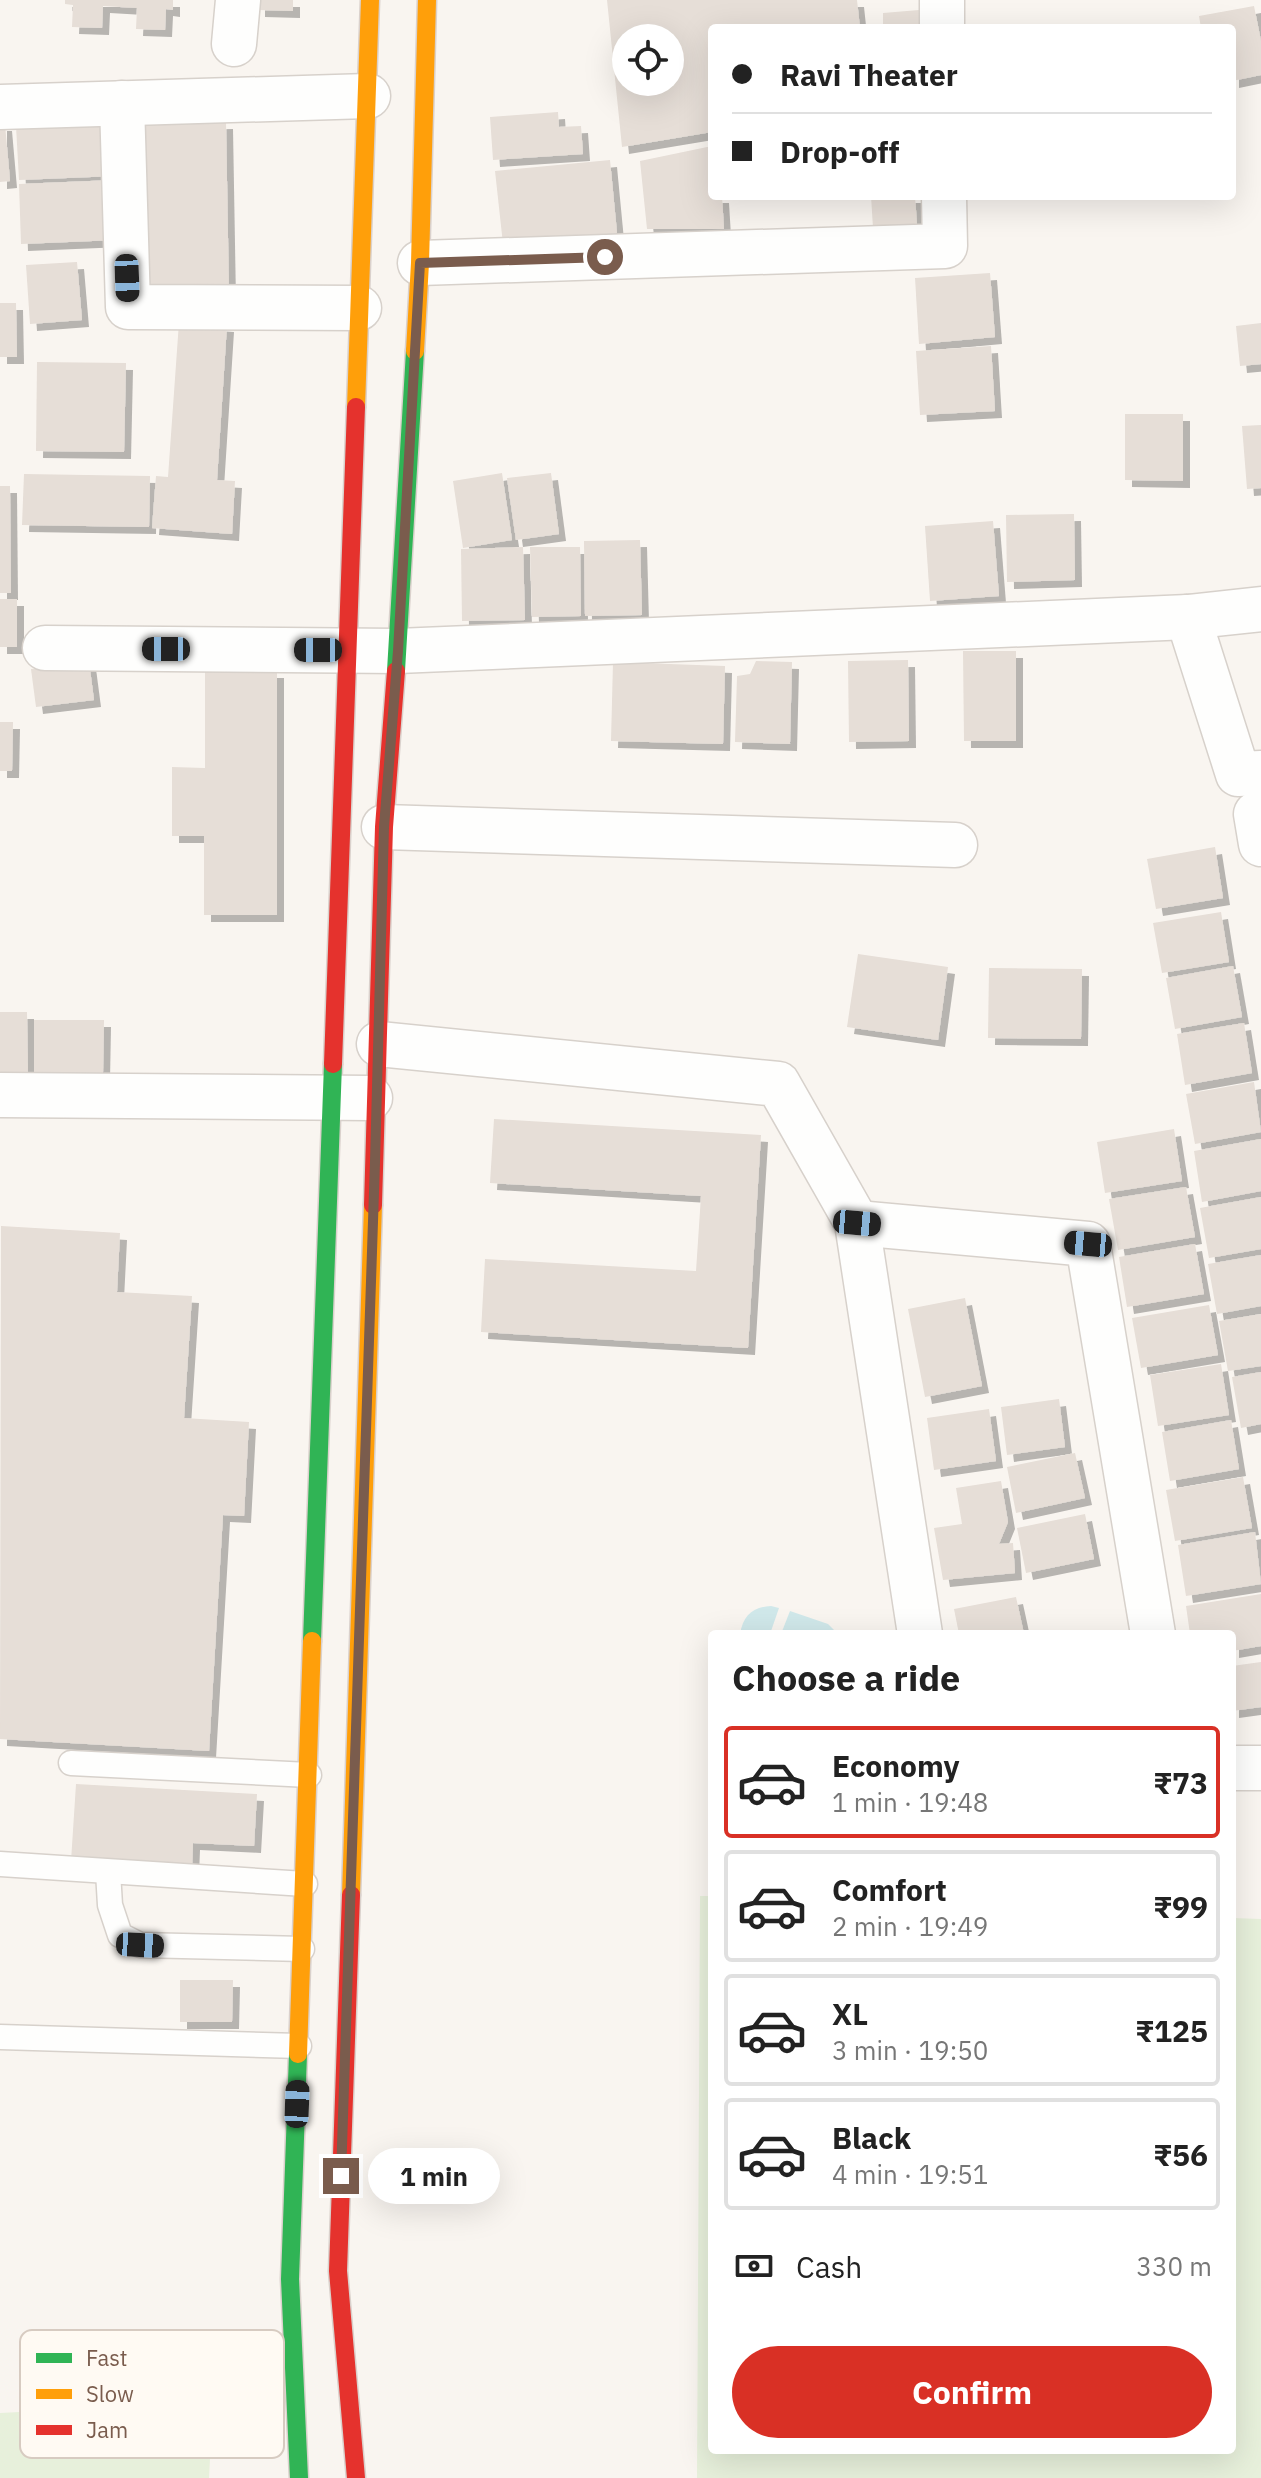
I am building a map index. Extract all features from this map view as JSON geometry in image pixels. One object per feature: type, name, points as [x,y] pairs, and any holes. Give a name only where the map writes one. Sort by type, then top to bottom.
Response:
[{"type":"main road","points":[[299,2478],[290,2279],[370,0]]},
{"type":"main road","points":[[356,2478],[338,2271],[384,827],[398,651],[420,263],[427,0]]},
{"type":"street","points":[[234,44],[238,0]]},
{"type":"street","points":[[942,0],[942,24]]},
{"type":"street","points":[[0,107],[368,96]]},
{"type":"street","points":[[122,103],[128,307],[359,308]]},
{"type":"street","points":[[420,263],[945,246],[944,200]]},
{"type":"street","points":[[45,648],[398,651],[1188,617],[1261,609]]},
{"type":"street","points":[[1188,617],[1238,774],[1259,810]]},
{"type":"street","points":[[384,827],[955,845]]},
{"type":"street","points":[[379,1044],[778,1084],[857,1223],[919,1630]]},
{"type":"street","points":[[0,1095],[377,1098]]},
{"type":"street","points":[[857,1223],[1088,1244],[1152,1630]]},
{"type":"street","points":[[1236,1768],[1261,1768]]},
{"type":"lane","points":[[71,1763],[309,1775]]},
{"type":"lane","points":[[0,1864],[305,1884]]},
{"type":"lane","points":[[108,1872],[110,1905],[120,1935],[140,1945],[302,1949]]},
{"type":"lane","points":[[0,2037],[299,2046]]},
{"type":"green space","points":[[700,1896],[708,1896],[708,2454],[1236,2454],[1236,1918],[1261,1919],[1261,2478],[697,2478]]},
{"type":"green space","points":[[20,2412],[20,2458],[210,2458],[209,2478],[0,2478],[0,2413]]},
{"type":"water","points":[[759,1608],[779,1608],[771,1630],[741,1630],[743,1622]]},
{"type":"water","points":[[790,1611],[828,1624],[834,1630],[783,1630]]},
{"type":"building","points":[[65,0],[173,0],[173,10],[166,9],[165,30],[136,29],[137,8],[103,6],[102,28],[72,27],[73,5],[65,4]]},
{"type":"building","points":[[258,0],[293,0],[293,11],[258,10]]},
{"type":"building","points":[[607,0],[857,0],[860,24],[708,24],[708,133],[622,147],[617,96],[684,96],[684,24],[612,24],[612,49]]},
{"type":"building","points":[[1254,6],[1261,41],[1261,75],[1236,80],[1236,24],[1200,24],[1199,16]]},
{"type":"building","points":[[919,10],[921,24],[883,24],[883,13]]},
{"type":"building","points":[[558,112],[559,127],[581,126],[583,154],[493,160],[490,117]]},
{"type":"building","points":[[113,122],[115,176],[19,180],[16,126]]},
{"type":"building","points":[[226,122],[229,294],[145,295],[142,124]]},
{"type":"building","points":[[0,124],[5,124],[10,181],[0,182]]},
{"type":"building","points":[[708,147],[708,200],[722,200],[724,229],[647,229],[640,161]]},
{"type":"building","points":[[610,160],[617,233],[503,244],[495,171]]},
{"type":"building","points":[[114,180],[116,240],[21,244],[19,184]]},
{"type":"building","points":[[871,200],[915,200],[917,225],[873,228]]},
{"type":"building","points":[[77,262],[82,320],[30,324],[26,265]]},
{"type":"building","points":[[990,273],[995,337],[919,344],[915,278]]},
{"type":"building","points":[[0,303],[16,303],[17,357],[0,357]]},
{"type":"building","points":[[179,322],[227,325],[217,480],[235,481],[232,534],[152,528],[156,476],[168,477]]},
{"type":"building","points":[[1261,323],[1261,364],[1240,366],[1236,326]]},
{"type":"building","points":[[991,346],[995,411],[920,415],[916,351]]},
{"type":"building","points":[[37,362],[126,363],[124,452],[36,451]]},
{"type":"building","points":[[1125,414],[1183,414],[1183,481],[1125,480]]},
{"type":"building","points":[[1261,425],[1261,488],[1247,489],[1242,426]]},
{"type":"building","points":[[502,473],[512,540],[463,548],[453,481]]},
{"type":"building","points":[[551,473],[559,534],[516,540],[507,478]]},
{"type":"building","points":[[24,474],[150,476],[149,527],[22,525]]},
{"type":"building","points":[[0,486],[10,486],[11,593],[0,593]]},
{"type":"building","points":[[1074,514],[1075,580],[1007,582],[1006,515]]},
{"type":"building","points":[[993,521],[999,596],[930,601],[925,526]]},
{"type":"building","points":[[640,540],[642,615],[585,616],[584,541]]},
{"type":"building","points":[[523,547],[525,620],[462,621],[461,549]]},
{"type":"building","points":[[530,547],[580,547],[581,616],[532,617]]},
{"type":"building","points":[[0,599],[17,599],[17,647],[0,647]]},
{"type":"building","points":[[963,651],[1016,651],[1016,741],[964,741]]},
{"type":"building","points":[[908,660],[909,741],[849,742],[848,661]]},
{"type":"building","points":[[756,661],[792,662],[790,744],[735,742],[737,676],[750,674]]},
{"type":"building","points":[[89,662],[94,700],[36,707],[31,669]]},
{"type":"building","points":[[613,662],[725,666],[723,744],[611,741]]},
{"type":"building","points":[[205,671],[277,671],[277,915],[204,915],[204,836],[172,836],[172,767],[205,768]]},
{"type":"building","points":[[0,722],[13,722],[12,771],[0,771]]},
{"type":"building","points":[[1215,847],[1223,898],[1156,909],[1147,859]]},
{"type":"building","points":[[1221,912],[1229,962],[1162,973],[1153,923]]},
{"type":"building","points":[[858,954],[948,967],[938,1040],[847,1027]]},
{"type":"building","points":[[1233,966],[1242,1017],[1175,1029],[1166,978]]},
{"type":"building","points":[[989,968],[1082,969],[1081,1039],[988,1038]]},
{"type":"building","points":[[0,1012],[27,1012],[28,1073],[0,1074]]},
{"type":"building","points":[[34,1020],[104,1020],[103,1073],[34,1072]]},
{"type":"building","points":[[1244,1023],[1252,1073],[1185,1085],[1177,1034]]},
{"type":"building","points":[[1254,1082],[1261,1132],[1195,1144],[1186,1094]]},
{"type":"building","points":[[494,1119],[761,1135],[748,1348],[481,1332],[485,1259],[696,1271],[701,1196],[490,1183]]},
{"type":"building","points":[[1174,1129],[1182,1181],[1105,1193],[1097,1142]]},
{"type":"building","points":[[1261,1139],[1261,1191],[1202,1202],[1194,1151]]},
{"type":"building","points":[[1186,1187],[1195,1237],[1118,1250],[1109,1199]]},
{"type":"building","points":[[1261,1197],[1261,1249],[1209,1258],[1200,1208]]},
{"type":"building","points":[[1,1226],[120,1233],[117,1292],[192,1296],[184,1418],[249,1422],[244,1516],[223,1515],[209,1751],[0,1739]]},
{"type":"building","points":[[1195,1244],[1204,1294],[1127,1307],[1119,1257]]},
{"type":"building","points":[[1261,1255],[1261,1306],[1217,1314],[1208,1264]]},
{"type":"building","points":[[965,1298],[982,1386],[925,1397],[908,1309]]},
{"type":"building","points":[[1209,1305],[1218,1355],[1141,1368],[1132,1318]]},
{"type":"building","points":[[1261,1314],[1261,1366],[1228,1371],[1219,1321]]},
{"type":"building","points":[[1221,1364],[1229,1415],[1158,1426],[1150,1375]]},
{"type":"building","points":[[1261,1372],[1261,1424],[1241,1428],[1232,1377]]},
{"type":"building","points":[[1059,1399],[1065,1447],[1007,1455],[1001,1407]]},
{"type":"building","points":[[989,1409],[996,1461],[934,1470],[927,1418]]},
{"type":"building","points":[[1231,1420],[1239,1469],[1170,1481],[1162,1432]]},
{"type":"building","points":[[1075,1453],[1085,1498],[1016,1513],[1007,1467]]},
{"type":"building","points":[[1243,1477],[1252,1528],[1175,1541],[1166,1490]]},
{"type":"building","points":[[1001,1481],[1008,1522],[999,1544],[1013,1543],[1015,1573],[943,1580],[934,1528],[962,1524],[956,1488]]},
{"type":"building","points":[[1085,1514],[1094,1559],[1026,1573],[1017,1528]]},
{"type":"building","points":[[1255,1532],[1261,1584],[1186,1596],[1178,1545]]},
{"type":"building","points":[[1261,1594],[1261,1646],[1236,1650],[1236,1630],[1189,1630],[1186,1606]]},
{"type":"building","points":[[1016,1597],[1023,1630],[958,1630],[954,1609]]},
{"type":"building","points":[[1261,1662],[1261,1707],[1236,1710],[1236,1665]]},
{"type":"building","points":[[76,1784],[257,1794],[254,1846],[193,1843],[192,1868],[71,1861]]},
{"type":"building","points":[[180,1980],[233,1980],[232,2022],[180,2022]]},
{"type":"traffic: fast","points":[[396,671],[415,351]]},
{"type":"traffic: fast","points":[[312,1641],[333,1064]]},
{"type":"traffic: fast","points":[[298,2054],[290,2279],[299,2478]]},
{"type":"traffic: slow","points":[[356,407],[370,0]]},
{"type":"traffic: slow","points":[[415,351],[427,0]]},
{"type":"traffic: slow","points":[[351,1895],[373,1205]]},
{"type":"traffic: slow","points":[[298,2054],[312,1641]]},
{"type":"traffic: jam","points":[[333,1064],[356,407]]},
{"type":"traffic: jam","points":[[373,1205],[384,827],[396,671]]},
{"type":"traffic: jam","points":[[351,1895],[338,2271],[356,2478]]},
{"type":"route","points":[[341,2176],[384,827],[398,651],[420,263],[605,257]]}]
